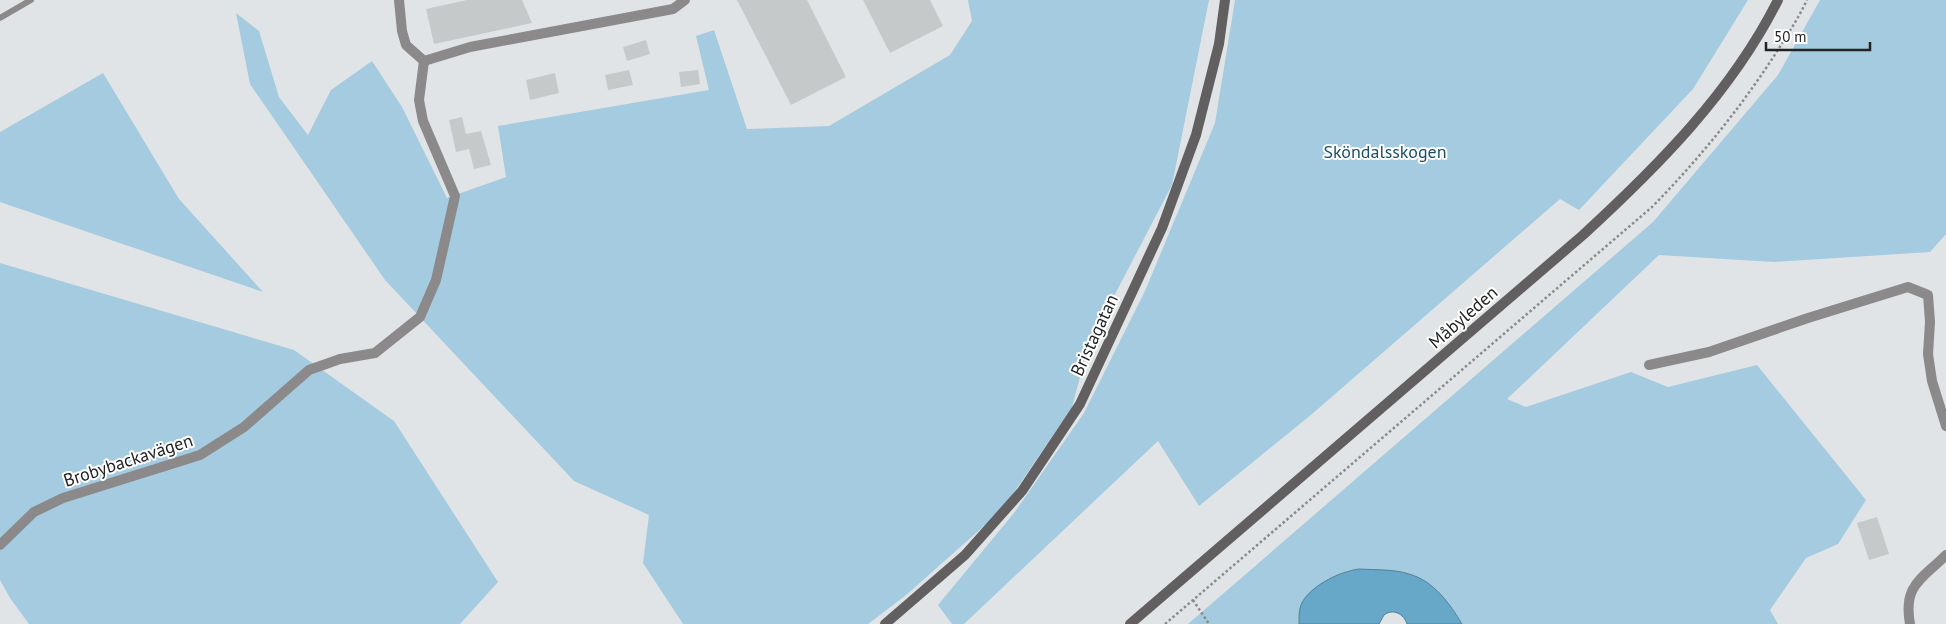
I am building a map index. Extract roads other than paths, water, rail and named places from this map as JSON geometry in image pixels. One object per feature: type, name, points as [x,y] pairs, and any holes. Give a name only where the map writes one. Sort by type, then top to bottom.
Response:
[{"type":"street","points":[[399,0],[402,31],[406,45],[424,61],[470,48],[673,9],[685,0]]},
{"type":"street","name":"Bristagatan","points":[[885,624],[964,555],[1022,491],[1080,404],[1162,228],[1196,135],[1219,44],[1225,0]]},
{"type":"street","name":"Måbyleden","points":[[1130,624],[1584,235],[1639,183],[1695,123],[1735,70],[1778,0]]},
{"type":"street","name":"Brobybackavägen","points":[[0,545],[34,512],[63,498],[200,455],[244,427],[309,370],[340,359],[375,353],[420,317],[436,280],[456,196],[423,121],[419,100],[424,61]]},
{"type":"street","points":[[1649,365],[1709,352],[1808,318],[1908,287],[1928,295],[1930,322],[1928,354],[1932,381],[1946,426]]},
{"type":"street","points":[[1910,624],[1907,606],[1912,587],[1946,555]]},
{"type":"lane","points":[[0,18],[30,0]]},
{"type":"park label","name":"Sköndalsskogen","points":[[1385,151]]}]
